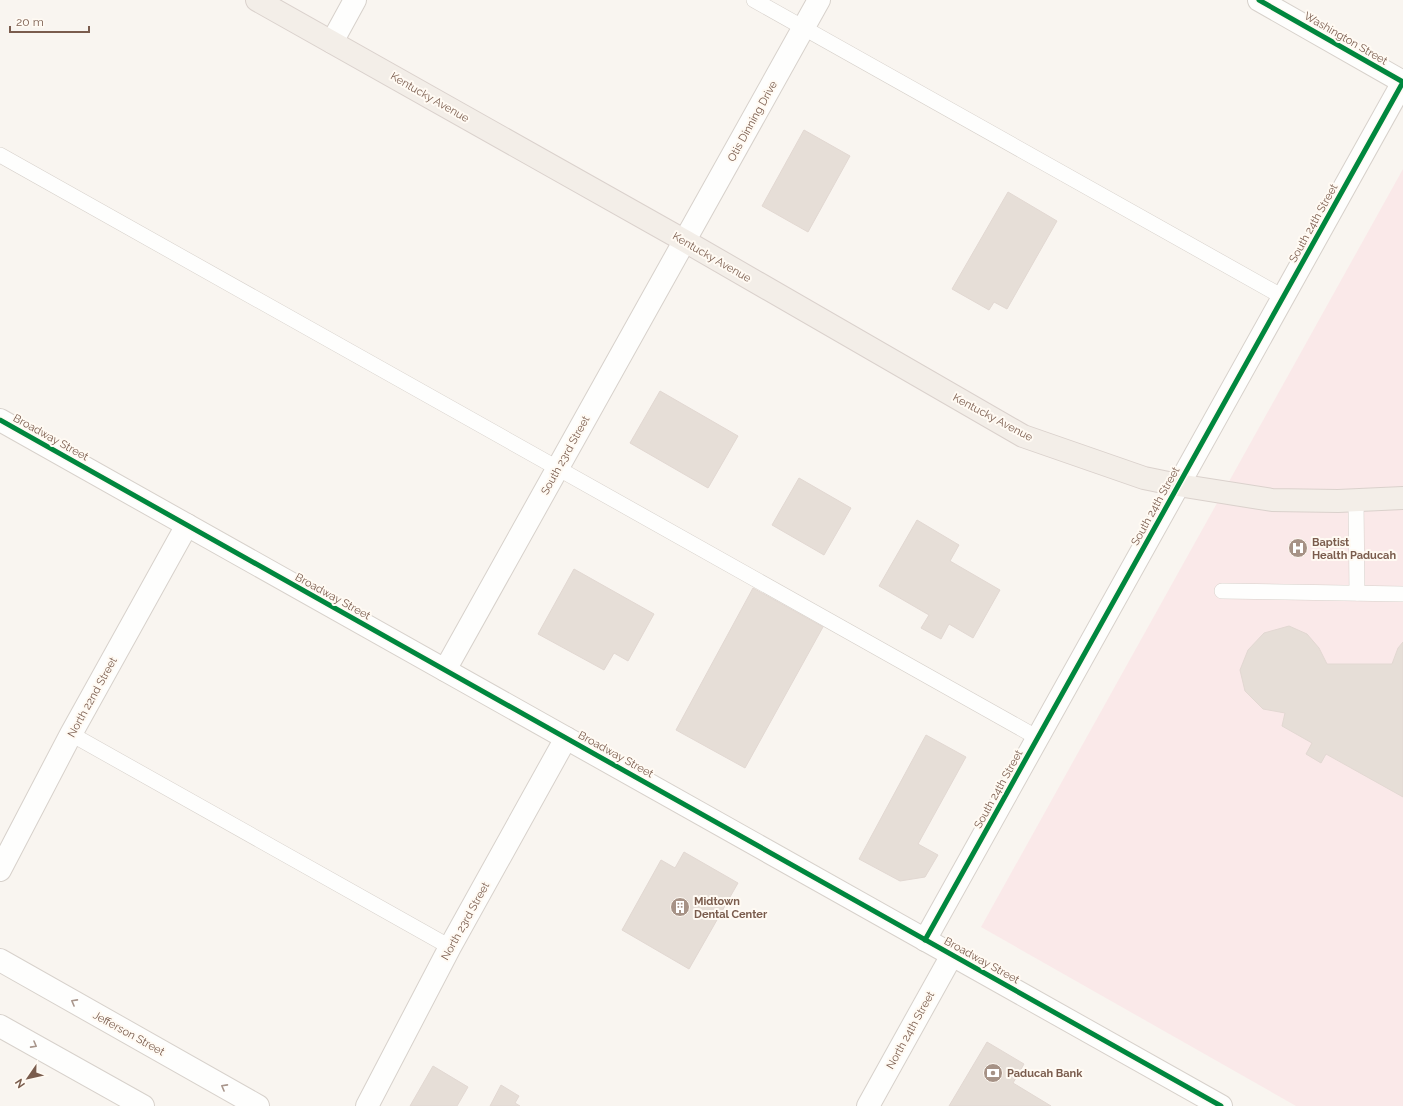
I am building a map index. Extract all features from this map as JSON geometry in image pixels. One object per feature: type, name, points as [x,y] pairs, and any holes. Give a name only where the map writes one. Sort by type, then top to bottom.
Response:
[{"type":"main road","name":"Kentucky Avenue","points":[[257,0],[685,241],[1023,436],[1144,478],[1178,485],[1272,500],[1356,500],[1403,498]]},
{"type":"street","points":[[332,42],[355,0]]},
{"type":"street","name":"Otis Dinning Drive","points":[[685,241],[819,0]]},
{"type":"street","name":"Washington Street","points":[[1259,0],[1403,82]]},
{"type":"street","name":"South 24th Street","points":[[925,940],[1403,82]]},
{"type":"street","name":"South 23rd Street","points":[[445,670],[685,241]]},
{"type":"street","name":"Broadway Street","points":[[0,420],[1221,1106]]},
{"type":"street","name":"North 22nd Street","points":[[0,870],[71,734],[187,525]]},
{"type":"street","name":"North 23rd Street","points":[[367,1106],[450,947],[566,738]]},
{"type":"street","name":"North 24th Street","points":[[868,1106],[952,955]]},
{"type":"street","name":"Jefferson Street","points":[[0,960],[258,1106]]},
{"type":"street","points":[[0,1026],[143,1106]]},
{"type":"lane","points":[[754,0],[1283,297]]},
{"type":"lane","points":[[0,155],[1038,738]]},
{"type":"lane","points":[[1356,500],[1357,593]]},
{"type":"lane","points":[[1222,592],[1403,594]]},
{"type":"lane","points":[[71,734],[450,947]]},
{"type":"shaded area","name":"Baptist Health Paducah","points":[[1403,169],[1403,1106],[1296,1106],[981,927]]},
{"type":"building","points":[[804,130],[850,156],[808,232],[762,206]]},
{"type":"building","points":[[1008,192],[1057,221],[1007,309],[994,302],[989,310],[952,289]]},
{"type":"building","points":[[660,391],[738,436],[708,488],[630,443]]},
{"type":"building","points":[[799,478],[851,508],[824,555],[772,525]]},
{"type":"building","points":[[917,520],[959,545],[950,561],[1000,590],[973,638],[949,624],[941,639],[921,628],[929,615],[879,586]]},
{"type":"building","points":[[574,569],[654,614],[628,661],[614,653],[604,670],[538,634]]},
{"type":"building","points":[[753,588],[823,627],[745,768],[676,730]]},
{"type":"building","points":[[1289,626],[1307,634],[1319,648],[1327,664],[1392,664],[1398,648],[1403,642],[1403,797],[1326,754],[1321,763],[1306,754],[1312,743],[1282,726],[1285,713],[1263,709],[1245,691],[1240,670],[1248,650],[1264,633]]},
{"type":"building","points":[[926,735],[966,757],[918,844],[938,855],[925,877],[900,881],[859,859]]},
{"type":"building","name":"Midtown Dental Center","points":[[684,852],[738,883],[689,969],[622,930],[661,860],[675,868]]},
{"type":"building","name":"Paducah Bank","points":[[987,1042],[1024,1064],[1013,1083],[1051,1106],[949,1106]]},
{"type":"building","points":[[433,1066],[468,1087],[457,1106],[410,1106]]},
{"type":"building","points":[[501,1085],[519,1096],[515,1103],[520,1106],[490,1106]]},
{"type":"cycle path","points":[[925,940],[1403,82],[1259,0]]},
{"type":"cycle path","points":[[0,420],[1221,1106]]},
{"type":"place","name":"Baptist Health Paducah","points":[[1298,548]]},
{"type":"place","name":"Midtown Dental Center","points":[[680,907]]},
{"type":"place","name":"Paducah Bank","points":[[993,1073]]}]
